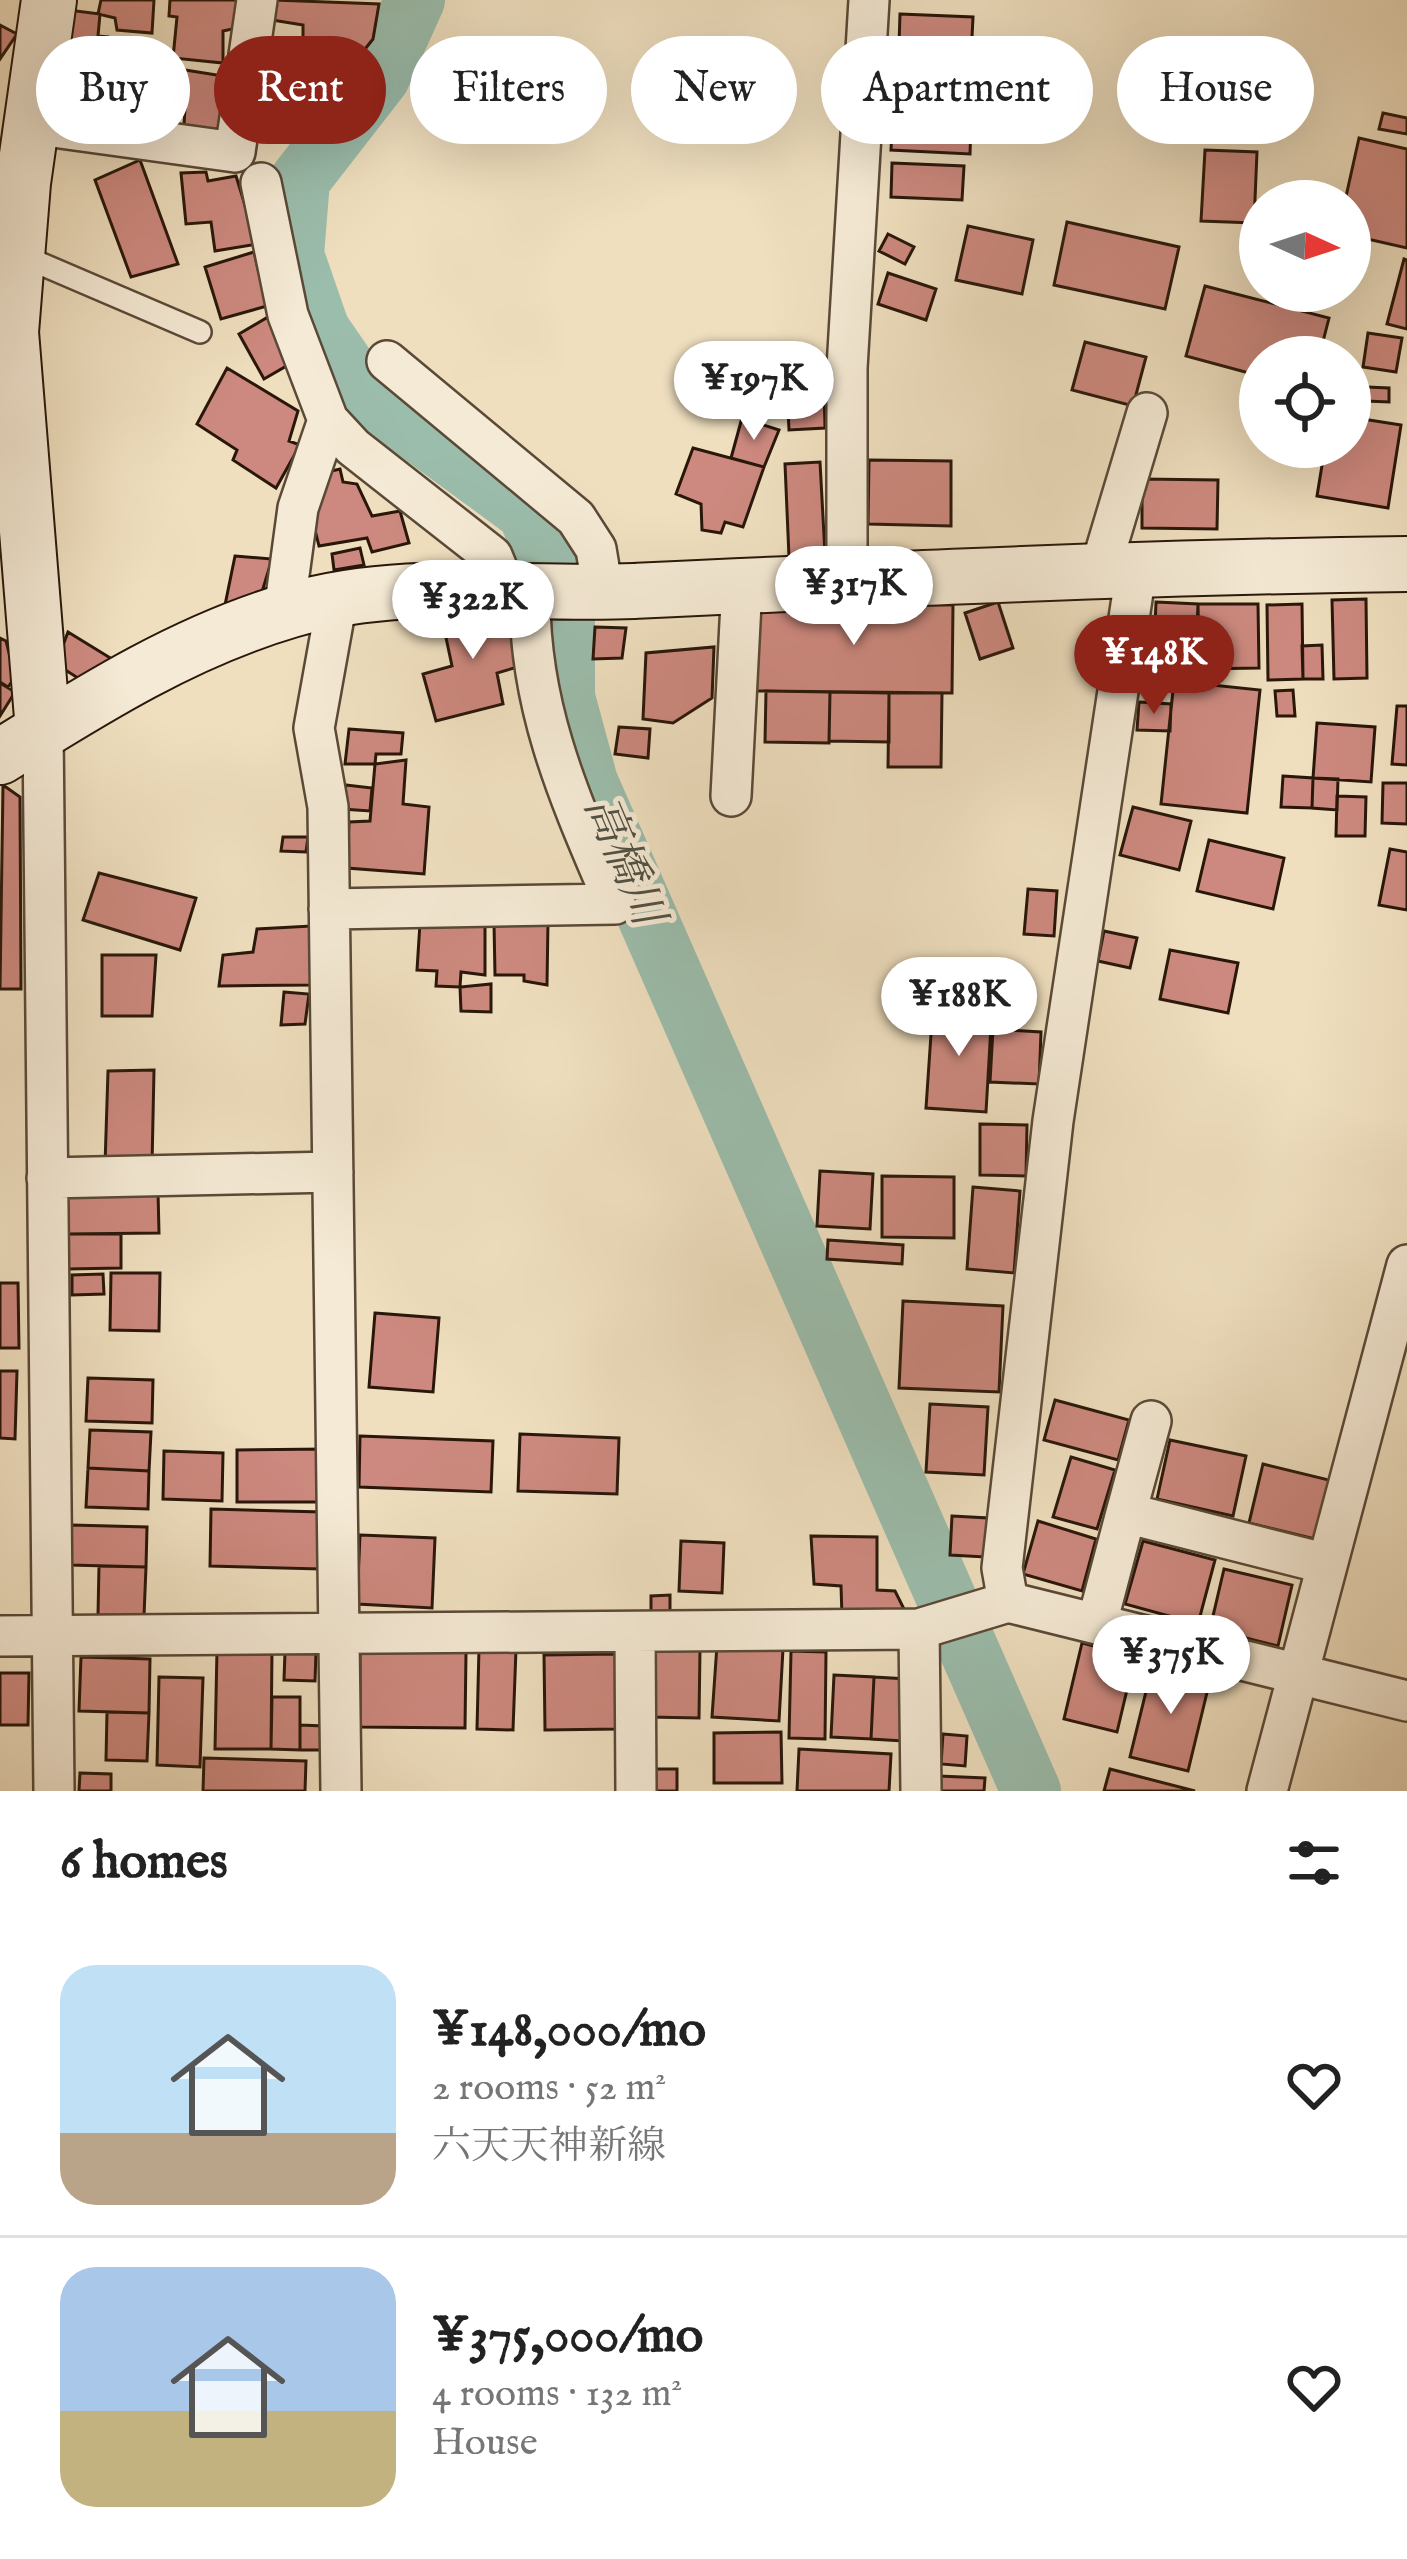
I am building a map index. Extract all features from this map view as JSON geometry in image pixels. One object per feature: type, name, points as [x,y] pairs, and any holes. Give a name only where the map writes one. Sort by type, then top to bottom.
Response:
[{"type":"main road","points":[[49,0],[6,324],[21,744],[193,645],[284,612],[402,589],[594,592],[847,578],[1117,572],[1404,552]]},
{"type":"street","points":[[32,124],[235,152],[257,0]]},
{"type":"street","points":[[847,578],[847,368],[868,0]]},
{"type":"street","points":[[261,183],[288,316],[328,420],[352,448],[492,556],[518,590],[536,699],[574,809],[615,904],[329,909]]},
{"type":"street","points":[[387,361],[576,518],[596,549],[594,592]]},
{"type":"street","points":[[1008,1602],[1002,1568],[1117,572],[1147,412]]},
{"type":"street","points":[[284,612],[298,508],[328,420]]},
{"type":"street","points":[[731,796],[742,584]]},
{"type":"street","points":[[337,600],[314,728],[328,807],[340,1791]]},
{"type":"street","points":[[21,744],[47,1178],[54,1791]]},
{"type":"street","points":[[47,1178],[333,1172]]},
{"type":"street","points":[[1267,1791],[1407,1264]]},
{"type":"street","points":[[1097,1623],[1150,1421]]},
{"type":"street","points":[[1126,1514],[1327,1564]]},
{"type":"street","points":[[0,1636],[919,1629],[1008,1602],[1407,1701]]},
{"type":"street","points":[[919,1629],[921,1791]]},
{"type":"street","points":[[634,1634],[636,1791]]},
{"type":"lane","points":[[17,254],[200,332]]},
{"type":"building","points":[[101,0],[154,0],[152,33],[117,30],[115,18],[98,14]]},
{"type":"building","points":[[170,0],[244,0],[237,28],[214,36],[214,62],[190,60],[190,36],[175,36],[177,17],[169,16]]},
{"type":"building","points":[[274,0],[379,4],[374,36],[303,36],[303,25],[272,20]]},
{"type":"building","points":[[68,10],[100,14],[98,36],[67,36]]},
{"type":"building","points":[[900,14],[973,17],[972,36],[899,36]]},
{"type":"building","points":[[0,25],[17,34],[0,59]]},
{"type":"building","points":[[190,71],[214,75],[214,130],[190,126]]},
{"type":"building","points":[[1383,113],[1407,118],[1407,134],[1379,129]]},
{"type":"building","points":[[1359,138],[1407,149],[1407,248],[1371,240],[1371,180],[1350,180]]},
{"type":"building","points":[[891,144],[970,144],[970,154],[891,150]]},
{"type":"building","points":[[1205,150],[1257,152],[1256,180],[1239,180],[1239,222],[1201,221]]},
{"type":"building","points":[[140,160],[178,264],[131,277],[95,180]]},
{"type":"building","points":[[892,163],[964,166],[962,200],[891,197]]},
{"type":"building","points":[[206,172],[208,181],[236,176],[257,244],[215,251],[211,222],[186,224],[181,173]]},
{"type":"building","points":[[1067,222],[1179,247],[1165,309],[1054,285]]},
{"type":"building","points":[[968,226],[1033,240],[1022,294],[956,280]]},
{"type":"building","points":[[888,234],[914,247],[905,264],[879,251]]},
{"type":"building","points":[[254,252],[267,306],[221,319],[205,267]]},
{"type":"building","points":[[1407,260],[1407,329],[1387,324]]},
{"type":"building","points":[[888,273],[936,289],[926,320],[878,304]]},
{"type":"building","points":[[1205,286],[1239,295],[1239,312],[1306,312],[1329,318],[1324,336],[1239,336],[1239,370],[1186,356]]},
{"type":"building","points":[[268,317],[288,365],[264,379],[239,334]]},
{"type":"building","points":[[1368,336],[1402,338],[1396,372],[1371,368]]},
{"type":"building","points":[[1085,342],[1146,357],[1133,406],[1072,390]]},
{"type":"building","points":[[227,368],[298,411],[289,441],[300,445],[276,488],[233,460],[237,450],[197,424]]},
{"type":"building","points":[[787,385],[824,385],[825,428],[789,430]]},
{"type":"building","points":[[1371,387],[1389,388],[1389,402],[1371,401]]},
{"type":"building","points":[[742,418],[779,430],[764,467],[731,458]]},
{"type":"building","points":[[1371,420],[1401,425],[1388,508],[1317,496],[1322,468],[1371,468]]},
{"type":"building","points":[[693,448],[764,467],[743,527],[725,522],[721,533],[702,530],[701,504],[676,494]]},
{"type":"building","points":[[869,460],[951,461],[951,526],[868,524]]},
{"type":"building","points":[[820,462],[825,554],[789,557],[785,464]]},
{"type":"building","points":[[340,469],[343,482],[357,484],[372,516],[400,511],[409,543],[372,552],[367,538],[319,546],[312,518],[323,473]]},
{"type":"building","points":[[1142,479],[1218,480],[1217,529],[1142,528]]},
{"type":"building","points":[[360,548],[364,565],[334,570],[332,554]]},
{"type":"building","points":[[235,556],[272,559],[262,592],[225,605]]},
{"type":"building","points":[[1366,599],[1367,678],[1334,679],[1332,600]]},
{"type":"building","points":[[757,602],[953,605],[952,693],[756,691]]},
{"type":"building","points":[[998,602],[1013,648],[980,659],[965,613]]},
{"type":"building","points":[[1156,602],[1198,604],[1197,628],[1155,626]]},
{"type":"building","points":[[1198,604],[1258,604],[1259,668],[1199,669]]},
{"type":"building","points":[[1302,604],[1303,679],[1268,680],[1267,605]]},
{"type":"building","points":[[508,607],[521,666],[497,673],[503,704],[436,721],[423,674],[452,666],[441,614]]},
{"type":"building","points":[[595,627],[626,628],[622,658],[593,659]]},
{"type":"building","points":[[68,632],[112,659],[81,680],[56,664]]},
{"type":"building","points":[[0,638],[6,641],[15,677],[8,687],[0,682]]},
{"type":"building","points":[[1322,645],[1323,679],[1303,679],[1302,646]]},
{"type":"building","points":[[714,647],[712,698],[673,723],[643,719],[646,653]]},
{"type":"building","points":[[1174,681],[1260,690],[1247,813],[1161,804]]},
{"type":"building","points":[[0,683],[15,692],[0,716]]},
{"type":"building","points":[[1293,690],[1295,716],[1277,716],[1275,691]]},
{"type":"building","points":[[766,691],[830,692],[829,743],[765,742]]},
{"type":"building","points":[[830,692],[889,693],[889,742],[829,741]]},
{"type":"building","points":[[889,693],[942,693],[941,767],[888,767]]},
{"type":"building","points":[[1139,702],[1171,704],[1170,731],[1137,730]]},
{"type":"building","points":[[1397,706],[1407,706],[1407,765],[1392,764]]},
{"type":"building","points":[[1317,723],[1375,727],[1371,782],[1313,778]]},
{"type":"building","points":[[619,727],[650,729],[648,758],[615,754]]},
{"type":"building","points":[[349,729],[403,733],[401,754],[376,754],[375,764],[345,764]]},
{"type":"building","points":[[406,760],[403,804],[429,807],[424,874],[347,868],[349,822],[370,821],[375,764]]},
{"type":"building","points":[[1283,776],[1313,778],[1312,808],[1281,807]]},
{"type":"building","points":[[1313,778],[1338,779],[1337,810],[1312,808]]},
{"type":"building","points":[[1383,783],[1407,783],[1407,824],[1382,823]]},
{"type":"building","points":[[3,785],[20,797],[21,989],[0,989]]},
{"type":"building","points":[[346,785],[372,788],[370,811],[342,809]]},
{"type":"building","points":[[1337,796],[1366,797],[1365,836],[1336,836]]},
{"type":"building","points":[[1133,807],[1191,821],[1179,870],[1120,855]]},
{"type":"building","points":[[283,837],[308,837],[306,852],[281,851]]},
{"type":"building","points":[[1209,840],[1284,858],[1273,909],[1197,891]]},
{"type":"building","points":[[1390,849],[1407,852],[1407,910],[1379,905]]},
{"type":"building","points":[[99,873],[196,898],[180,950],[83,920]]},
{"type":"building","points":[[1028,889],[1057,891],[1054,936],[1024,934]]},
{"type":"building","points":[[548,921],[547,985],[524,981],[524,975],[495,975],[494,923]]},
{"type":"building","points":[[485,922],[485,975],[461,972],[460,987],[436,986],[437,971],[417,970],[420,923]]},
{"type":"building","points":[[311,926],[312,985],[219,986],[223,955],[253,952],[257,929]]},
{"type":"building","points":[[1104,931],[1137,938],[1130,968],[1098,961]]},
{"type":"building","points":[[1170,950],[1238,963],[1228,1013],[1160,999]]},
{"type":"building","points":[[102,955],[156,955],[152,1016],[102,1016]]},
{"type":"building","points":[[491,984],[491,1012],[461,1011],[460,987]]},
{"type":"building","points":[[284,992],[309,994],[305,1024],[281,1025]]},
{"type":"building","points":[[933,1005],[992,1009],[986,1112],[926,1108]]},
{"type":"building","points":[[993,1029],[1041,1032],[1039,1084],[990,1082]]},
{"type":"building","points":[[154,1070],[152,1165],[105,1165],[108,1071]]},
{"type":"building","points":[[980,1124],[1027,1125],[1026,1176],[980,1175]]},
{"type":"building","points":[[820,1171],[873,1174],[870,1229],[817,1226]]},
{"type":"building","points":[[882,1176],[954,1177],[954,1238],[882,1237]]},
{"type":"building","points":[[973,1187],[1020,1191],[1014,1273],[967,1269]]},
{"type":"building","points":[[66,1191],[158,1191],[159,1233],[67,1234]]},
{"type":"building","points":[[67,1234],[121,1234],[121,1268],[67,1269]]},
{"type":"building","points":[[828,1240],[903,1245],[902,1264],[827,1259]]},
{"type":"building","points":[[111,1273],[160,1273],[159,1331],[110,1330]]},
{"type":"building","points":[[103,1274],[104,1294],[72,1295],[72,1275]]},
{"type":"building","points":[[0,1283],[18,1283],[19,1348],[0,1348]]},
{"type":"building","points":[[903,1301],[1003,1306],[999,1392],[899,1388]]},
{"type":"building","points":[[375,1313],[439,1318],[433,1392],[369,1387]]},
{"type":"building","points":[[0,1371],[17,1371],[15,1439],[0,1438]]},
{"type":"building","points":[[88,1378],[153,1380],[152,1423],[86,1421]]},
{"type":"building","points":[[1055,1400],[1129,1420],[1118,1460],[1044,1440]]},
{"type":"building","points":[[930,1404],[988,1407],[984,1475],[926,1472]]},
{"type":"building","points":[[90,1430],[151,1432],[149,1471],[88,1468]]},
{"type":"building","points":[[520,1434],[619,1438],[617,1494],[518,1491]]},
{"type":"building","points":[[360,1436],[493,1441],[491,1492],[359,1487]]},
{"type":"building","points":[[1170,1440],[1246,1456],[1233,1516],[1157,1499]]},
{"type":"building","points":[[325,1449],[326,1502],[237,1502],[237,1450]]},
{"type":"building","points":[[164,1451],[223,1453],[222,1501],[163,1499]]},
{"type":"building","points":[[1071,1457],[1115,1470],[1097,1529],[1053,1517]]},
{"type":"building","points":[[1263,1464],[1329,1480],[1315,1539],[1249,1523]]},
{"type":"building","points":[[88,1468],[149,1471],[148,1509],[86,1507]]},
{"type":"building","points":[[211,1509],[322,1512],[320,1569],[210,1566]]},
{"type":"building","points":[[952,1516],[988,1518],[985,1557],[950,1555]]},
{"type":"building","points":[[1038,1521],[1096,1539],[1082,1591],[1023,1574]]},
{"type":"building","points":[[71,1525],[147,1527],[146,1567],[70,1565]]},
{"type":"building","points":[[360,1535],[435,1538],[432,1608],[357,1604]]},
{"type":"building","points":[[811,1536],[877,1537],[877,1590],[895,1591],[910,1621],[842,1616],[841,1586],[814,1584]]},
{"type":"building","points":[[681,1541],[724,1543],[722,1593],[679,1591]]},
{"type":"building","points":[[1143,1541],[1215,1560],[1198,1624],[1125,1604]]},
{"type":"building","points":[[99,1566],[146,1567],[144,1616],[98,1615]]},
{"type":"building","points":[[1224,1569],[1292,1585],[1278,1646],[1210,1629]]},
{"type":"building","points":[[670,1595],[670,1612],[651,1613],[651,1596]]},
{"type":"building","points":[[1082,1643],[1135,1656],[1117,1732],[1064,1719]]},
{"type":"building","points":[[717,1645],[783,1649],[779,1721],[712,1717]]},
{"type":"building","points":[[479,1648],[516,1649],[513,1730],[477,1729]]},
{"type":"building","points":[[217,1649],[272,1649],[271,1749],[215,1749]]},
{"type":"building","points":[[649,1649],[700,1649],[699,1718],[648,1717]]},
{"type":"building","points":[[360,1651],[466,1652],[465,1728],[360,1727]]},
{"type":"building","points":[[791,1651],[826,1652],[825,1739],[789,1738]]},
{"type":"building","points":[[285,1652],[316,1652],[315,1681],[284,1680]]},
{"type":"building","points":[[617,1654],[618,1729],[545,1730],[544,1655]]},
{"type":"building","points":[[81,1657],[150,1659],[149,1713],[79,1711]]},
{"type":"building","points":[[1153,1663],[1211,1676],[1188,1771],[1130,1757]]},
{"type":"building","points":[[0,1673],[29,1673],[28,1725],[0,1725]]},
{"type":"building","points":[[834,1675],[874,1677],[871,1739],[831,1737]]},
{"type":"building","points":[[159,1677],[203,1678],[200,1767],[157,1765]]},
{"type":"building","points":[[874,1677],[907,1679],[903,1741],[871,1739]]},
{"type":"building","points":[[272,1697],[300,1697],[300,1750],[271,1749]]},
{"type":"building","points":[[107,1712],[149,1713],[147,1761],[106,1760]]},
{"type":"building","points":[[300,1725],[324,1726],[324,1750],[300,1750]]},
{"type":"building","points":[[781,1732],[782,1783],[714,1783],[714,1733]]},
{"type":"building","points":[[943,1734],[967,1736],[965,1766],[941,1764]]},
{"type":"building","points":[[799,1749],[891,1754],[889,1791],[797,1791]]},
{"type":"building","points":[[204,1758],[306,1761],[305,1791],[203,1791]]},
{"type":"building","points":[[650,1769],[677,1769],[677,1791],[650,1791]]},
{"type":"building","points":[[1110,1769],[1195,1791],[1104,1791]]},
{"type":"building","points":[[80,1773],[111,1774],[111,1791],[79,1791]]},
{"type":"building","points":[[938,1776],[985,1778],[984,1791],[937,1791]]},
{"type":"waterway","name":"高橋川","points":[[415,0],[380,77],[300,180],[294,255],[320,330],[362,391],[527,512],[565,600],[565,697],[588,782],[1031,1791]]}]
